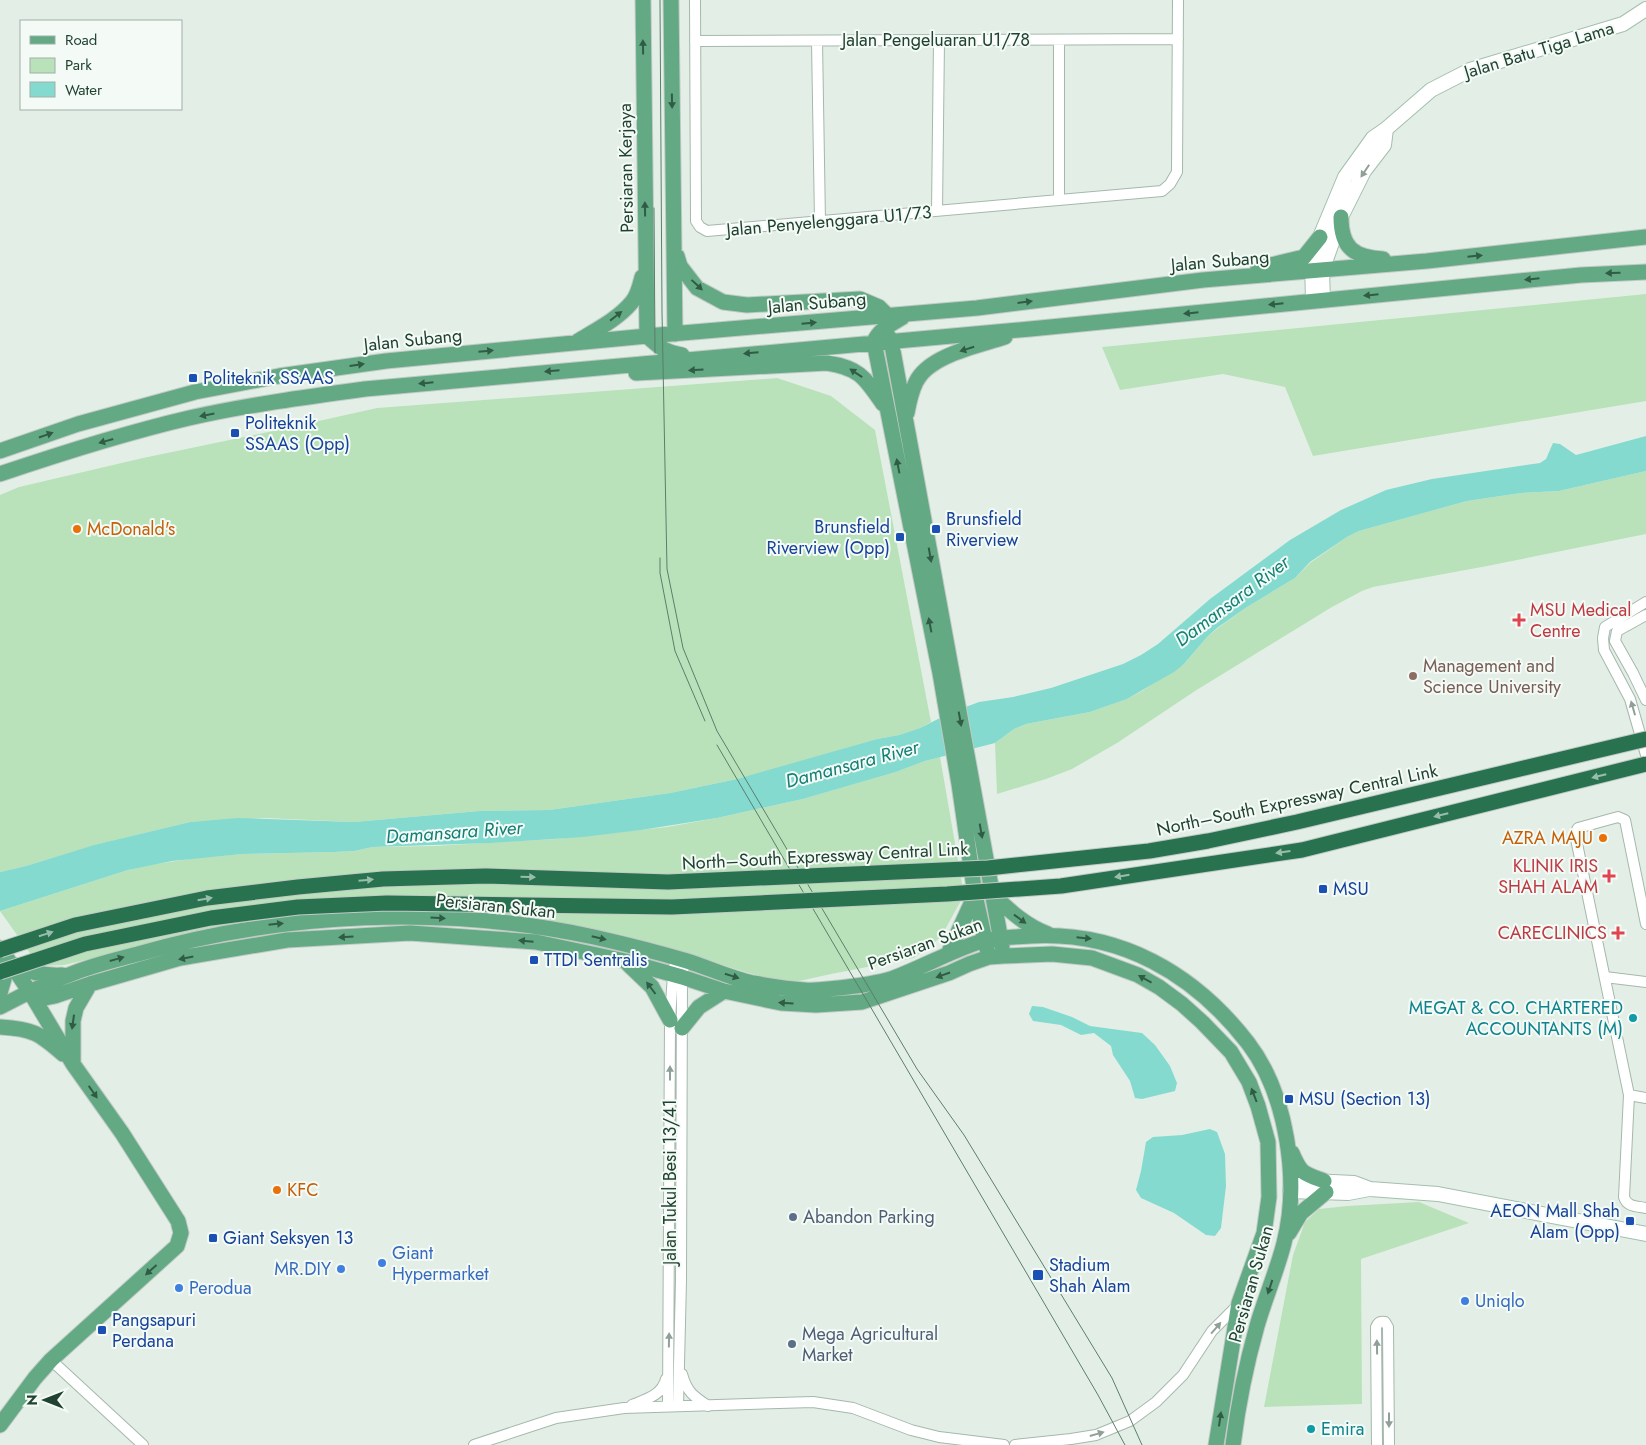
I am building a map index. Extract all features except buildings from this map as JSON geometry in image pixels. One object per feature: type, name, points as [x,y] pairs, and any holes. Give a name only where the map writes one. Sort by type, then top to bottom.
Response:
[{"type":"highway","name":"North–South Expressway Central Link","points":[[3,957],[75,925],[207,898],[383,878],[486,876],[668,882],[988,868],[1150,851],[1208,842],[1298,822],[1646,739]]},
{"type":"highway","points":[[3,957],[85,944],[211,918],[298,907],[386,903],[672,907],[946,894],[1062,886],[1302,850],[1646,764]]},
{"type":"main road","name":"Persiaran Kerjaya","points":[[643,0],[647,336]]},
{"type":"main road","points":[[631,364],[653,354],[675,334],[671,0]]},
{"type":"main road","points":[[1341,217],[1342,234],[1356,254],[1367,258],[1427,261]]},
{"type":"main road","name":"Jalan Subang","points":[[0,451],[78,424],[195,392],[279,376],[386,361],[859,318],[887,328],[908,314],[977,308],[1203,280],[1427,261],[1646,236]]},
{"type":"main road","points":[[1203,280],[1304,257],[1320,237]]},
{"type":"main road","points":[[674,244],[680,266],[697,288],[723,302],[747,305],[860,299],[879,307],[887,328],[906,421],[966,784],[993,896],[1001,938],[996,957]]},
{"type":"main road","points":[[576,343],[633,302],[639,288],[646,258]]},
{"type":"main road","points":[[946,672],[887,410],[874,342],[876,336],[887,328],[1030,329],[1581,275],[1646,272]]},
{"type":"main road","points":[[906,421],[916,381],[932,363],[1030,329]]},
{"type":"main road","points":[[647,336],[668,352],[702,357]]},
{"type":"main road","points":[[0,474],[92,445],[189,418],[365,389],[874,342]]},
{"type":"main road","points":[[600,367],[623,372],[640,373],[827,363],[843,366],[860,375],[870,385],[887,410]]},
{"type":"main road","points":[[966,784],[975,895],[985,940],[996,957]]},
{"type":"main road","points":[[948,954],[975,895]]},
{"type":"main road","points":[[993,896],[1019,919],[1038,930],[1052,935]]},
{"type":"main road","name":"Persiaran Sukan","points":[[0,1007],[83,969],[176,942],[274,924],[400,916],[527,924],[596,938],[680,959],[751,983],[810,991],[863,986],[889,979],[985,940],[1052,935],[1094,939],[1118,946],[1149,959],[1196,988],[1250,1045],[1270,1081],[1288,1140],[1287,1186],[1289,1212],[1285,1241],[1257,1326],[1238,1409],[1233,1445]]},
{"type":"main road","name":"Persiaran Sukan","points":[[30,992],[45,998],[55,996],[180,958],[287,940],[410,933],[536,942],[625,961],[677,975],[724,991],[781,1003],[816,1005],[862,1002],[949,973],[969,964],[996,957],[1052,954],[1092,958],[1138,975],[1159,987],[1202,1022],[1231,1052],[1248,1082],[1258,1106],[1268,1142],[1269,1196],[1264,1234],[1239,1303],[1216,1445]]},
{"type":"main road","points":[[3,957],[29,972],[46,975],[71,974]]},
{"type":"main road","points":[[0,1425],[51,1360],[177,1246],[181,1234],[178,1221],[134,1152],[73,1064],[30,992],[3,957]]},
{"type":"main road","points":[[0,994],[4,979],[3,957]]},
{"type":"main road","points":[[625,961],[652,987],[676,1024],[724,991]]},
{"type":"main road","points":[[73,1064],[73,1021],[76,1008],[90,984]]},
{"type":"main road","points":[[0,1027],[21,1028],[42,1036],[73,1064]]},
{"type":"main road","points":[[1285,1241],[1301,1213],[1325,1186],[1305,1174],[1298,1167],[1288,1140]]},
{"type":"main road","points":[[1264,1234],[1274,1218],[1287,1186],[1268,1142]]},
{"type":"street","name":"Jalan Penyelenggara U1/73","points":[[695,0],[696,221],[700,228],[707,231],[1162,191],[1170,184],[1176,172],[1178,39]]},
{"type":"street","points":[[1178,0],[1178,39]]},
{"type":"street","name":"Jalan Batu Tiga Lama","points":[[1317,271],[1312,262],[1320,237],[1346,177],[1373,138],[1431,90],[1470,70],[1624,24],[1646,10]]},
{"type":"street","name":"Jalan Pengeluaran U1/78","points":[[695,41],[1178,39]]},
{"type":"street","points":[[937,211],[939,40]]},
{"type":"street","points":[[1059,40],[1059,200]]},
{"type":"street","points":[[817,41],[820,222]]},
{"type":"street","points":[[1318,300],[1317,271],[1364,171],[1384,145],[1386,129]]},
{"type":"street","points":[[1646,602],[1605,627],[1603,638],[1604,650],[1630,699],[1646,755]]},
{"type":"street","points":[[1646,615],[1617,631],[1615,641],[1646,700]]},
{"type":"street","points":[[1646,924],[1625,820],[1618,817],[1578,828],[1575,834],[1616,1040],[1629,1095],[1624,1197],[1630,1205],[1646,1208]]},
{"type":"street","name":"Jalan Tukul Besi 13/41","points":[[673,1406],[669,1370],[677,975],[680,959]]},
{"type":"street","points":[[1604,976],[1646,982]]},
{"type":"street","name":"Jalan Tukul Besi 13/41","points":[[673,1406],[679,1366],[681,1281],[676,1024]]},
{"type":"street","points":[[1629,1095],[1646,1098]]},
{"type":"street","points":[[1287,1186],[1325,1186],[1354,1183],[1370,1188],[1438,1194],[1646,1234]]},
{"type":"street","points":[[1015,1445],[1096,1435],[1130,1421],[1156,1402],[1183,1375],[1212,1331],[1239,1303]]},
{"type":"street","points":[[1377,1445],[1376,1327],[1381,1321],[1385,1322],[1388,1326],[1389,1445]]},
{"type":"street","points":[[51,1360],[142,1445]]},
{"type":"street","points":[[679,1366],[685,1385],[692,1395],[709,1406]]},
{"type":"street","points":[[624,1408],[659,1392],[664,1386],[669,1370]]},
{"type":"street","points":[[474,1445],[556,1418],[624,1408],[812,1402],[853,1408],[911,1430],[938,1437],[1004,1445]]},
{"type":"green space","points":[[1646,294],[1646,401],[1313,456],[1285,387],[1223,374],[1120,390],[1102,347]]},
{"type":"green space","points":[[777,378],[831,396],[875,430],[931,722],[899,735],[877,739],[762,773],[670,793],[549,810],[479,811],[354,822],[265,818],[190,822],[95,845],[0,872],[0,495],[19,487],[143,458],[377,408]]},
{"type":"green space","points":[[1646,471],[1646,534],[1373,587],[1362,591],[1332,607],[1195,691],[1117,743],[1072,769],[997,794],[995,743],[1014,729],[1026,724],[1090,712],[1127,699],[1142,691],[1183,665],[1207,637],[1218,628],[1247,607],[1295,578],[1310,563],[1347,537],[1359,531],[1467,501],[1521,493],[1559,491]]},
{"type":"green space","points":[[940,757],[964,895],[941,937],[914,958],[786,984],[622,935],[543,921],[402,920],[177,938],[64,965],[39,966],[0,911],[128,870],[196,858],[242,854],[354,851],[373,847],[434,846],[555,839],[667,827],[803,799]]},
{"type":"green space","points":[[1419,1202],[1469,1223],[1361,1259],[1362,1404],[1264,1407],[1293,1255],[1305,1222],[1319,1209]]},
{"type":"water","name":"Damansara River","points":[[1646,436],[1646,471],[1559,491],[1521,493],[1467,501],[1359,531],[1347,537],[1310,562],[1295,578],[1217,628],[1183,665],[1174,672],[1127,699],[1090,712],[1026,724],[1014,729],[995,743],[925,761],[896,772],[803,799],[717,818],[583,837],[491,843],[373,847],[354,851],[334,852],[242,854],[172,861],[128,870],[0,911],[0,872],[94,845],[190,822],[238,818],[354,822],[479,811],[549,810],[670,793],[737,779],[877,739],[899,735],[920,728],[952,712],[979,702],[1013,697],[1051,688],[1123,664],[1141,655],[1158,644],[1210,599],[1290,540],[1341,510],[1386,490],[1432,479],[1540,463],[1546,459],[1553,443],[1560,444],[1576,455]]},
{"type":"water","points":[[1032,1006],[1043,1007],[1072,1017],[1090,1026],[1142,1033],[1155,1045],[1170,1066],[1177,1083],[1175,1091],[1142,1099],[1135,1098],[1130,1081],[1113,1055],[1111,1046],[1094,1033],[1081,1035],[1061,1025],[1033,1021],[1029,1014]]},
{"type":"water","points":[[1210,1129],[1217,1132],[1225,1154],[1226,1186],[1221,1228],[1215,1236],[1206,1235],[1174,1213],[1141,1198],[1136,1190],[1146,1142],[1153,1137],[1182,1135]]},
{"type":"tram line","points":[[660,0],[662,312],[667,569],[683,648],[717,731],[917,1069],[964,1135],[1112,1378],[1142,1445]]},
{"type":"tram line","points":[[654,208],[655,353]]},
{"type":"tram line","points":[[660,558],[660,573],[675,651],[705,721]]},
{"type":"tram line","points":[[717,745],[1098,1395],[1125,1445]]},
{"type":"place","name":"Politeknik SSAAS","points":[[193,378]]},
{"type":"place","name":"Politeknik SSAAS (Opp)","points":[[235,433]]},
{"type":"place","name":"McDonald's","points":[[77,529]]},
{"type":"place","name":"Brunsfield Riverview","points":[[936,529]]},
{"type":"place","name":"Brunsfield Riverview (Opp)","points":[[900,537]]},
{"type":"place","name":"MSU Medical Centre","points":[[1519,620]]},
{"type":"place","name":"Management and Science University","points":[[1413,676]]},
{"type":"place","name":"AZRA MAJU","points":[[1603,838]]},
{"type":"place","name":"KLINIK IRIS SHAH ALAM","points":[[1609,876]]},
{"type":"place","name":"MSU","points":[[1323,889]]},
{"type":"place","name":"CARECLINICS","points":[[1618,933]]},
{"type":"place","name":"TTDI Sentralis","points":[[534,960]]},
{"type":"place","name":"MEGAT & CO. CHARTERED ACCOUNTANTS (M)","points":[[1633,1018]]},
{"type":"place","name":"MSU (Section 13)","points":[[1289,1099]]},
{"type":"place","name":"KFC","points":[[277,1190]]},
{"type":"place","name":"Abandon Parking","points":[[793,1217]]},
{"type":"place","name":"AEON Mall Shah Alam (Opp)","points":[[1630,1221]]},
{"type":"place","name":"Giant Seksyen 13","points":[[213,1238]]},
{"type":"place","name":"Giant Hypermarket","points":[[382,1263]]},
{"type":"place","name":"MR.DIY","points":[[341,1269]]},
{"type":"place","name":"Stadium Shah Alam","points":[[1038,1275]]},
{"type":"place","name":"Perodua","points":[[179,1288]]},
{"type":"place","name":"Uniqlo","points":[[1465,1301]]},
{"type":"place","name":"Pangsapuri Perdana","points":[[102,1330]]},
{"type":"place","name":"Mega Agricultural Market","points":[[792,1344]]},
{"type":"place","name":"Emira","points":[[1311,1429]]}]
